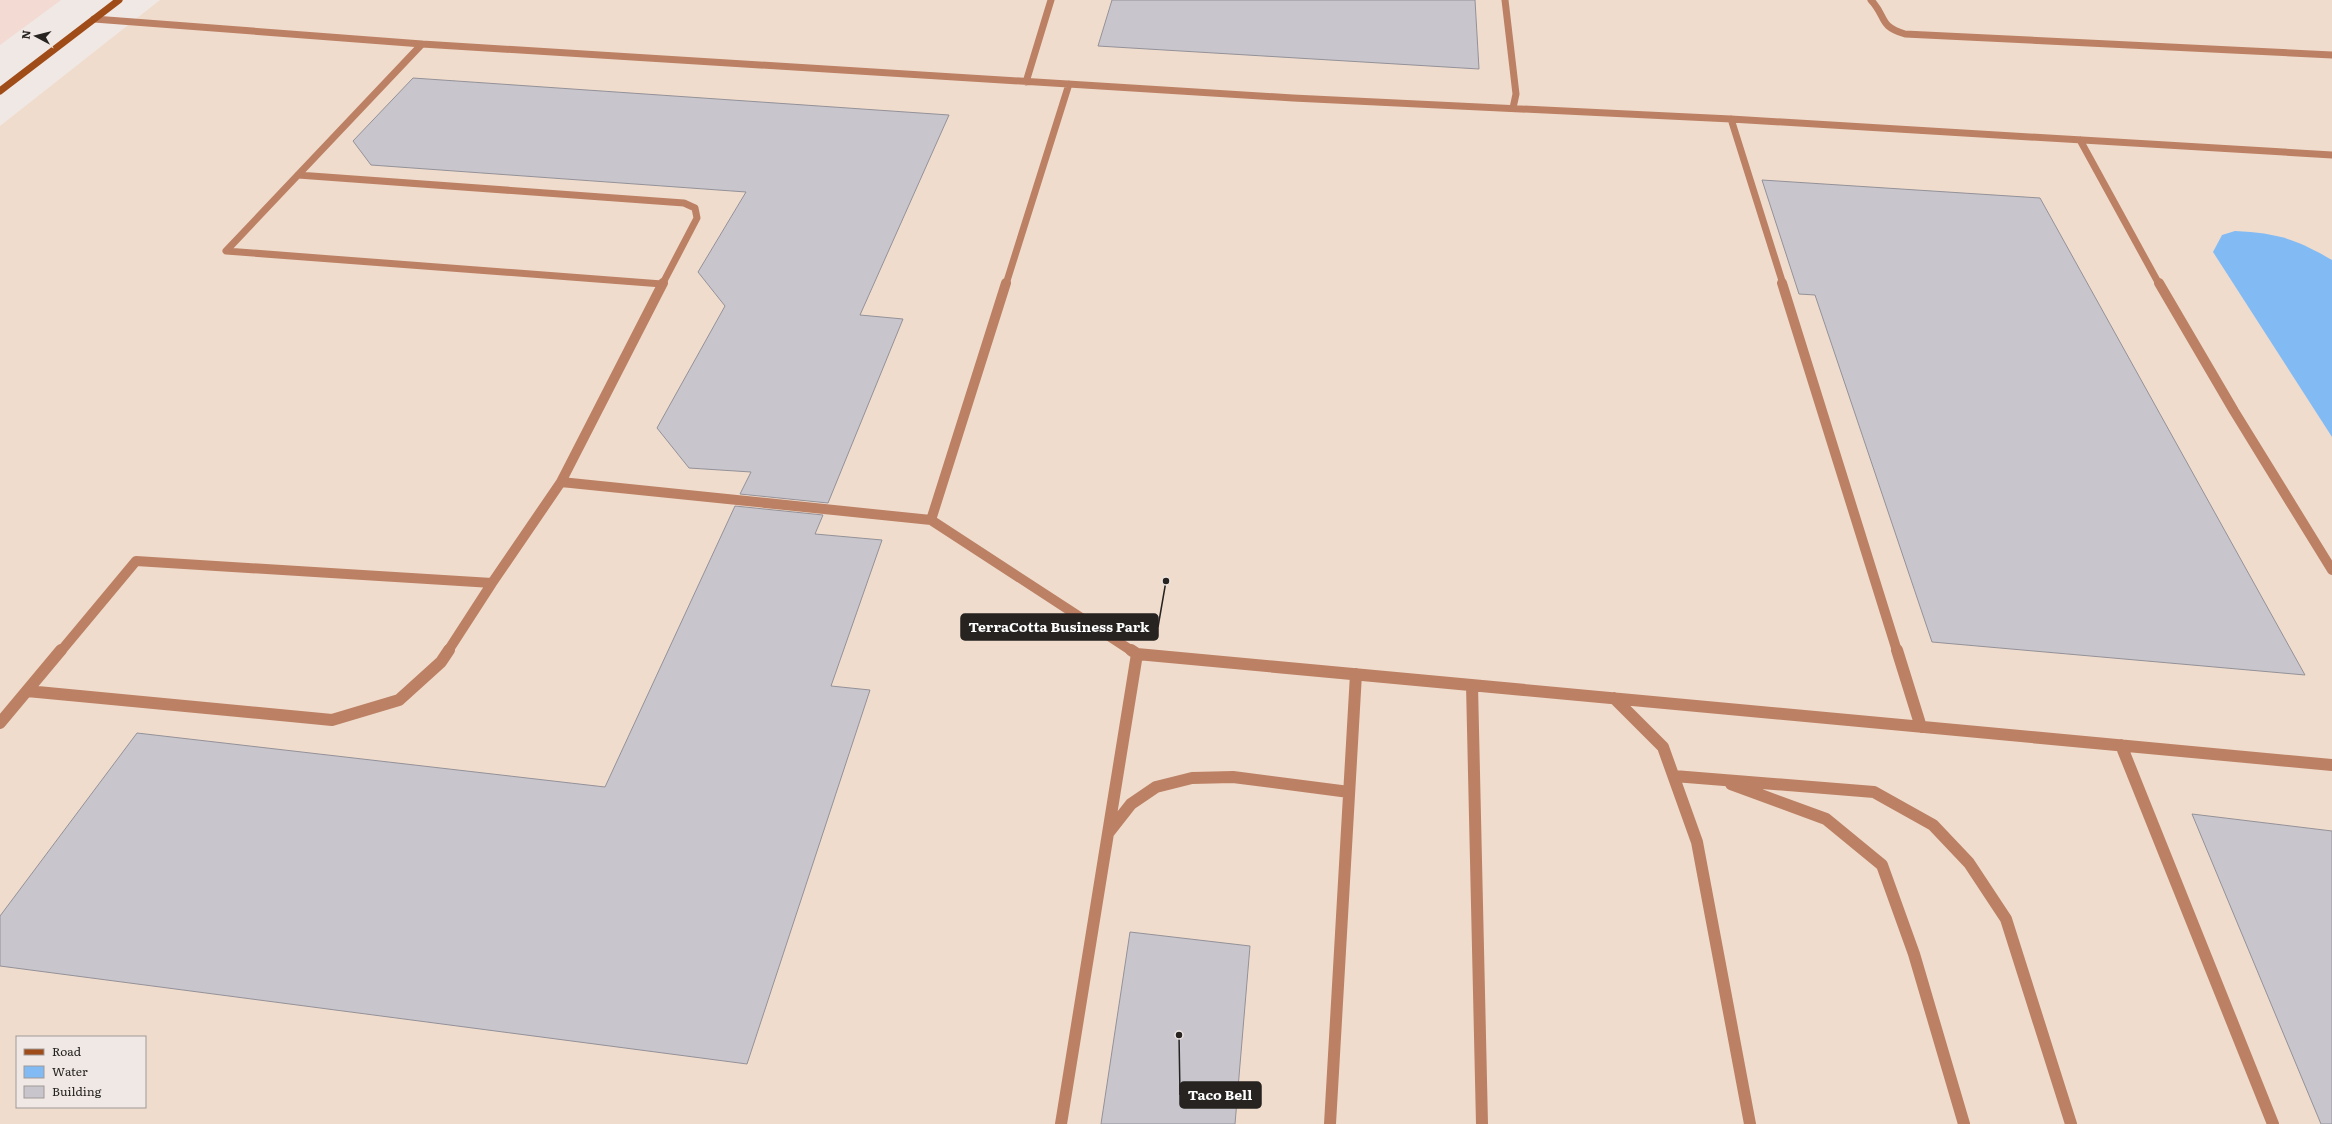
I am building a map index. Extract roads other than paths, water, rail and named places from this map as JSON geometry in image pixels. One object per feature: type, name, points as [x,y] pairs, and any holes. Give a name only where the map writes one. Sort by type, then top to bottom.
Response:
[{"type":"street","points":[[0,91],[119,0]]},
{"type":"lane","points":[[1026,82],[1051,0]]},
{"type":"lane","points":[[1505,0],[1516,94],[1513,108]]},
{"type":"lane","points":[[1871,0],[1885,26],[1893,32],[1905,34],[2332,55]]},
{"type":"lane","points":[[94,19],[422,44],[1026,82],[1730,120],[2332,155]]},
{"type":"lane","points":[[422,44],[226,251],[663,283]]},
{"type":"lane","points":[[931,520],[1069,84]]},
{"type":"lane","points":[[1730,120],[1921,727]]},
{"type":"lane","points":[[2080,140],[2116,210],[2247,433],[2332,570]]},
{"type":"lane","points":[[27,691],[332,720],[399,700],[440,662],[561,482],[697,218],[695,208],[684,203],[298,175]]},
{"type":"lane","points":[[561,482],[931,520],[1137,654],[2332,765]]},
{"type":"lane","points":[[0,723],[136,561],[492,583]]},
{"type":"lane","points":[[1061,1124],[1137,654]]},
{"type":"lane","points":[[1330,1124],[1356,674]]},
{"type":"lane","points":[[1472,685],[1482,1124]]},
{"type":"lane","points":[[1614,698],[1663,747],[1697,842],[1750,1124]]},
{"type":"lane","points":[[2121,745],[2273,1124]]},
{"type":"lane","points":[[1674,776],[1874,792],[1933,824],[1969,863],[2006,919],[2071,1124]]},
{"type":"lane","points":[[1108,833],[1132,804],[1156,787],[1192,778],[1233,777],[1348,792]]},
{"type":"lane","points":[[1720,780],[1826,819],[1882,865],[1914,954],[1964,1124]]},
{"type":"water","points":[[2235,231],[2263,233],[2286,238],[2308,247],[2332,260],[2332,437],[2213,252],[2222,235]]},
{"type":"place","name":"TerraCotta Business Park","points":[[1166,581]]},
{"type":"place","name":"Taco Bell","points":[[1179,1035]]}]
